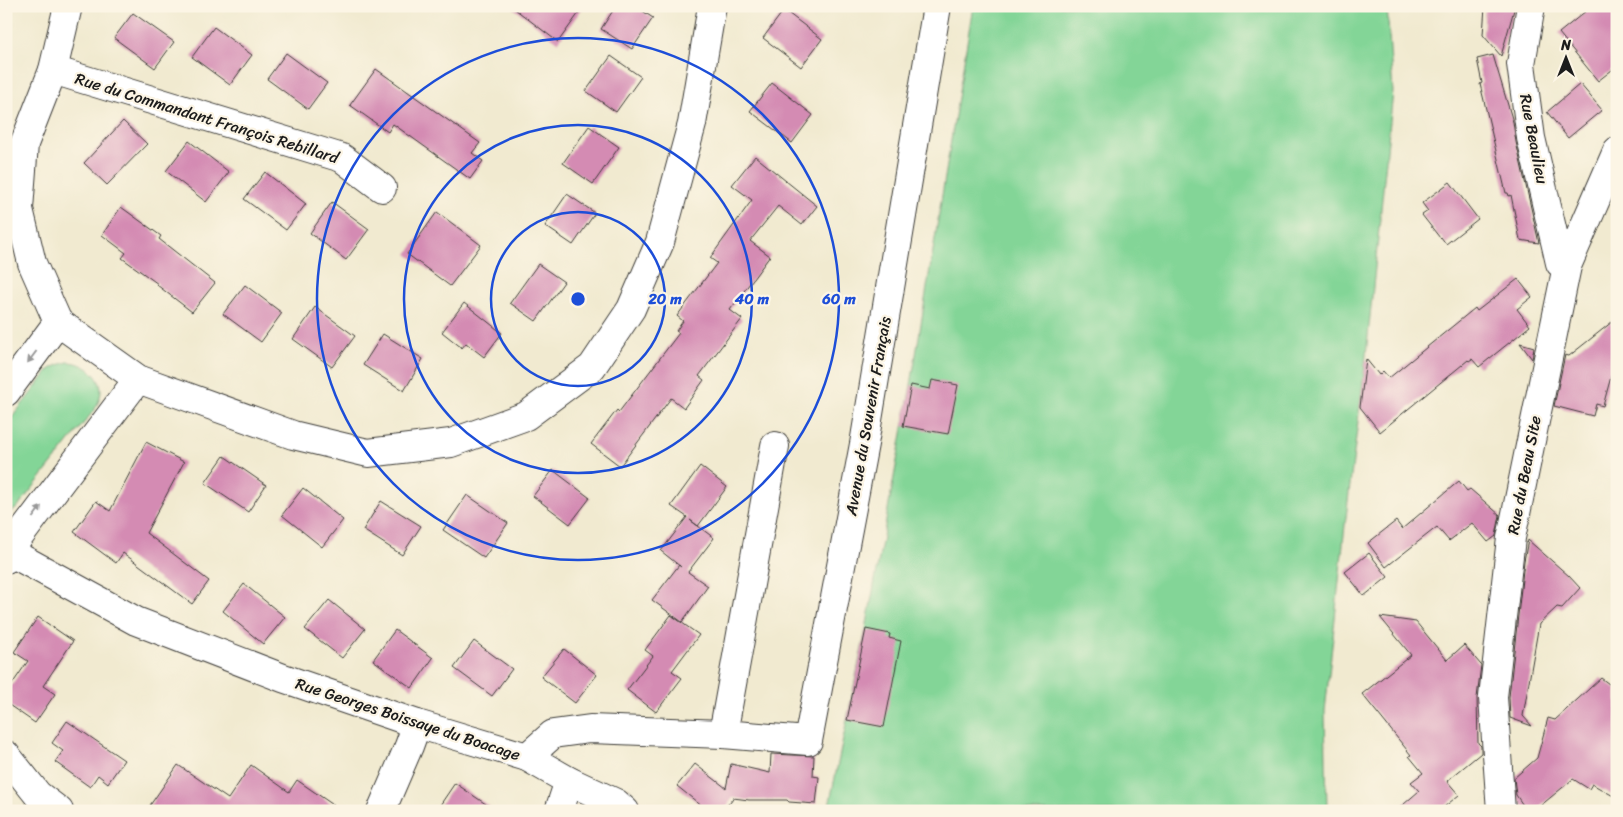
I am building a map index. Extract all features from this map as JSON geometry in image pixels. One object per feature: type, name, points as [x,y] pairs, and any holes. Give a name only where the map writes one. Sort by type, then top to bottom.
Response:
[{"type":"street","points":[[68,6],[53,70],[24,144],[19,209],[32,263],[58,322],[138,379],[293,435],[368,453],[451,443],[526,416],[592,367],[631,309],[660,242],[692,124],[712,6]]},
{"type":"street","name":"Avenue du Souvenir Français","points":[[723,734],[808,741],[864,444],[937,6]]},
{"type":"street","name":"Rue Beaulieu","points":[[1531,6],[1521,64],[1522,74],[1532,138],[1551,224],[1560,262],[1567,266]]},
{"type":"street","name":"Rue du Commandant François Rebillard","points":[[53,70],[342,158],[382,188]]},
{"type":"street","name":"Rue du Beau Site","points":[[1501,811],[1493,696],[1511,538],[1567,266],[1617,151]]},
{"type":"street","points":[[6,392],[58,322]]},
{"type":"street","points":[[7,554],[138,379]]},
{"type":"street","points":[[723,734],[775,446]]},
{"type":"street","name":"Rue Georges Boissaye du Boacage","points":[[7,554],[136,621],[283,678],[417,724],[527,757],[554,734],[590,729],[723,734]]},
{"type":"street","points":[[381,811],[417,724]]},
{"type":"street","points":[[6,755],[38,795],[59,811]]},
{"type":"street","points":[[527,757],[569,781],[616,803],[626,811]]},
{"type":"street","points":[[559,811],[569,781]]},
{"type":"green space","points":[[973,6],[1387,6],[1393,92],[1365,365],[1325,711],[1327,811],[828,811],[866,629],[911,385]]},
{"type":"green space","points":[[68,362],[85,367],[98,379],[101,390],[98,402],[95,409],[16,509],[6,513],[6,425],[49,370]]},
{"type":"building","points":[[511,6],[584,6],[558,42]]},
{"type":"building","points":[[616,6],[635,6],[653,18],[632,49],[601,29]]},
{"type":"building","points":[[1485,6],[1515,6],[1501,56],[1483,35]]},
{"type":"building","points":[[1592,6],[1617,6],[1617,66],[1598,81],[1559,33]]},
{"type":"building","points":[[784,10],[822,39],[801,67],[763,38]]},
{"type":"building","points":[[133,13],[174,42],[155,68],[114,38]]},
{"type":"building","points":[[214,27],[252,55],[230,85],[192,57]]},
{"type":"building","points":[[286,53],[327,83],[308,109],[267,79]]},
{"type":"building","points":[[1493,55],[1513,122],[1539,243],[1520,240],[1511,195],[1509,196],[1506,193],[1480,84],[1482,83],[1477,59]]},
{"type":"building","points":[[611,56],[641,77],[616,112],[586,91]]},
{"type":"building","points":[[376,69],[480,143],[472,153],[483,161],[470,179],[393,124],[388,132],[350,105]]},
{"type":"building","points":[[772,83],[813,115],[792,143],[750,111]]},
{"type":"building","points":[[1580,84],[1602,110],[1568,138],[1547,112]]},
{"type":"building","points":[[123,121],[147,144],[107,185],[84,163]]},
{"type":"building","points":[[589,126],[619,147],[593,184],[563,163]]},
{"type":"building","points":[[189,141],[229,172],[206,202],[166,171]]},
{"type":"building","points":[[755,156],[817,206],[802,225],[778,206],[750,241],[770,256],[730,310],[742,319],[699,376],[704,380],[684,408],[671,398],[620,466],[591,444],[617,410],[619,412],[679,333],[676,331],[683,321],[677,316],[717,263],[710,258],[752,200],[732,185]]},
{"type":"building","points":[[265,172],[306,204],[286,230],[244,199]]},
{"type":"building","points":[[1450,182],[1478,219],[1446,244],[1422,215],[1428,211],[1422,203]]},
{"type":"building","points":[[567,194],[595,213],[573,245],[545,226]]},
{"type":"building","points":[[332,202],[369,229],[346,260],[310,233]]},
{"type":"building","points":[[121,207],[161,236],[159,239],[215,283],[192,312],[122,258],[126,253],[102,235]]},
{"type":"building","points":[[437,212],[481,245],[450,286],[407,254]]},
{"type":"building","points":[[538,264],[564,282],[536,321],[510,303]]},
{"type":"building","points":[[1518,279],[1532,297],[1517,309],[1530,326],[1479,367],[1472,359],[1468,360],[1380,432],[1360,407],[1366,359],[1379,375],[1383,371],[1389,378],[1475,308],[1477,311]]},
{"type":"building","points":[[245,285],[282,313],[261,342],[223,314]]},
{"type":"building","points":[[464,303],[502,333],[484,357],[466,343],[462,348],[442,332]]},
{"type":"building","points":[[315,307],[355,336],[332,367],[293,339]]},
{"type":"building","points":[[1617,318],[1617,369],[1612,373],[1603,406],[1596,404],[1593,416],[1554,406],[1565,355],[1569,356]]},
{"type":"building","points":[[383,334],[423,359],[404,391],[363,365]]},
{"type":"building","points":[[1520,343],[1534,347],[1532,359]]},
{"type":"building","points":[[932,380],[958,385],[948,434],[903,426],[911,385],[930,389]]},
{"type":"building","points":[[146,442],[184,462],[146,533],[209,581],[192,604],[123,553],[116,563],[74,532],[96,501],[110,511]]},
{"type":"building","points":[[224,456],[266,485],[248,512],[205,483]]},
{"type":"building","points":[[700,466],[727,487],[698,526],[714,538],[688,572],[708,586],[682,622],[652,600],[679,565],[661,551],[687,517],[671,506]]},
{"type":"building","points":[[553,470],[590,498],[570,524],[533,496]]},
{"type":"building","points":[[1459,481],[1467,491],[1470,489],[1500,515],[1496,536],[1488,542],[1472,523],[1449,541],[1437,527],[1386,567],[1368,543],[1396,521],[1402,529]]},
{"type":"building","points":[[303,488],[343,520],[322,547],[282,515]]},
{"type":"building","points":[[467,495],[508,523],[484,558],[443,530]]},
{"type":"building","points":[[381,501],[421,526],[402,555],[363,530]]},
{"type":"building","points":[[1528,540],[1580,588],[1562,608],[1557,607],[1539,624],[1523,716],[1532,726],[1510,718],[1509,697]]},
{"type":"building","points":[[1369,553],[1388,577],[1364,596],[1345,572]]},
{"type":"building","points":[[244,584],[285,617],[263,644],[223,611]]},
{"type":"building","points":[[329,600],[365,629],[342,658],[305,629]]},
{"type":"building","points":[[671,615],[699,635],[672,671],[682,678],[656,712],[627,690],[653,656],[645,650]]},
{"type":"building","points":[[38,617],[73,641],[43,686],[55,694],[35,723],[6,703],[6,693],[28,661],[14,652]]},
{"type":"building","points":[[1380,617],[1416,622],[1447,660],[1464,645],[1481,665],[1477,698],[1478,743],[1481,746],[1481,753],[1447,781],[1459,795],[1439,811],[1396,811],[1419,791],[1411,782],[1423,773],[1409,756],[1411,755],[1362,694],[1411,655]]},
{"type":"building","points":[[866,629],[890,634],[889,638],[901,641],[884,727],[847,720]]},
{"type":"building","points":[[395,630],[433,658],[412,688],[373,660]]},
{"type":"building","points":[[474,641],[512,669],[492,696],[454,668]]},
{"type":"building","points":[[564,649],[597,675],[575,703],[541,677]]},
{"type":"building","points":[[1601,678],[1617,690],[1617,798],[1592,784],[1589,789],[1573,779],[1534,811],[1527,811],[1516,795],[1514,778],[1537,758],[1548,718],[1555,720]]},
{"type":"building","points":[[67,721],[124,760],[108,783],[98,775],[90,787],[55,762],[63,751],[52,743]]},
{"type":"building","points":[[771,754],[814,756],[813,776],[819,777],[816,804],[789,802],[787,800],[733,798],[723,811],[708,811],[677,786],[695,764],[726,788],[731,764],[770,773]]},
{"type":"building","points":[[178,765],[228,799],[251,765],[289,792],[297,780],[342,811],[146,811]]},
{"type":"building","points":[[455,783],[496,811],[436,811]]}]
